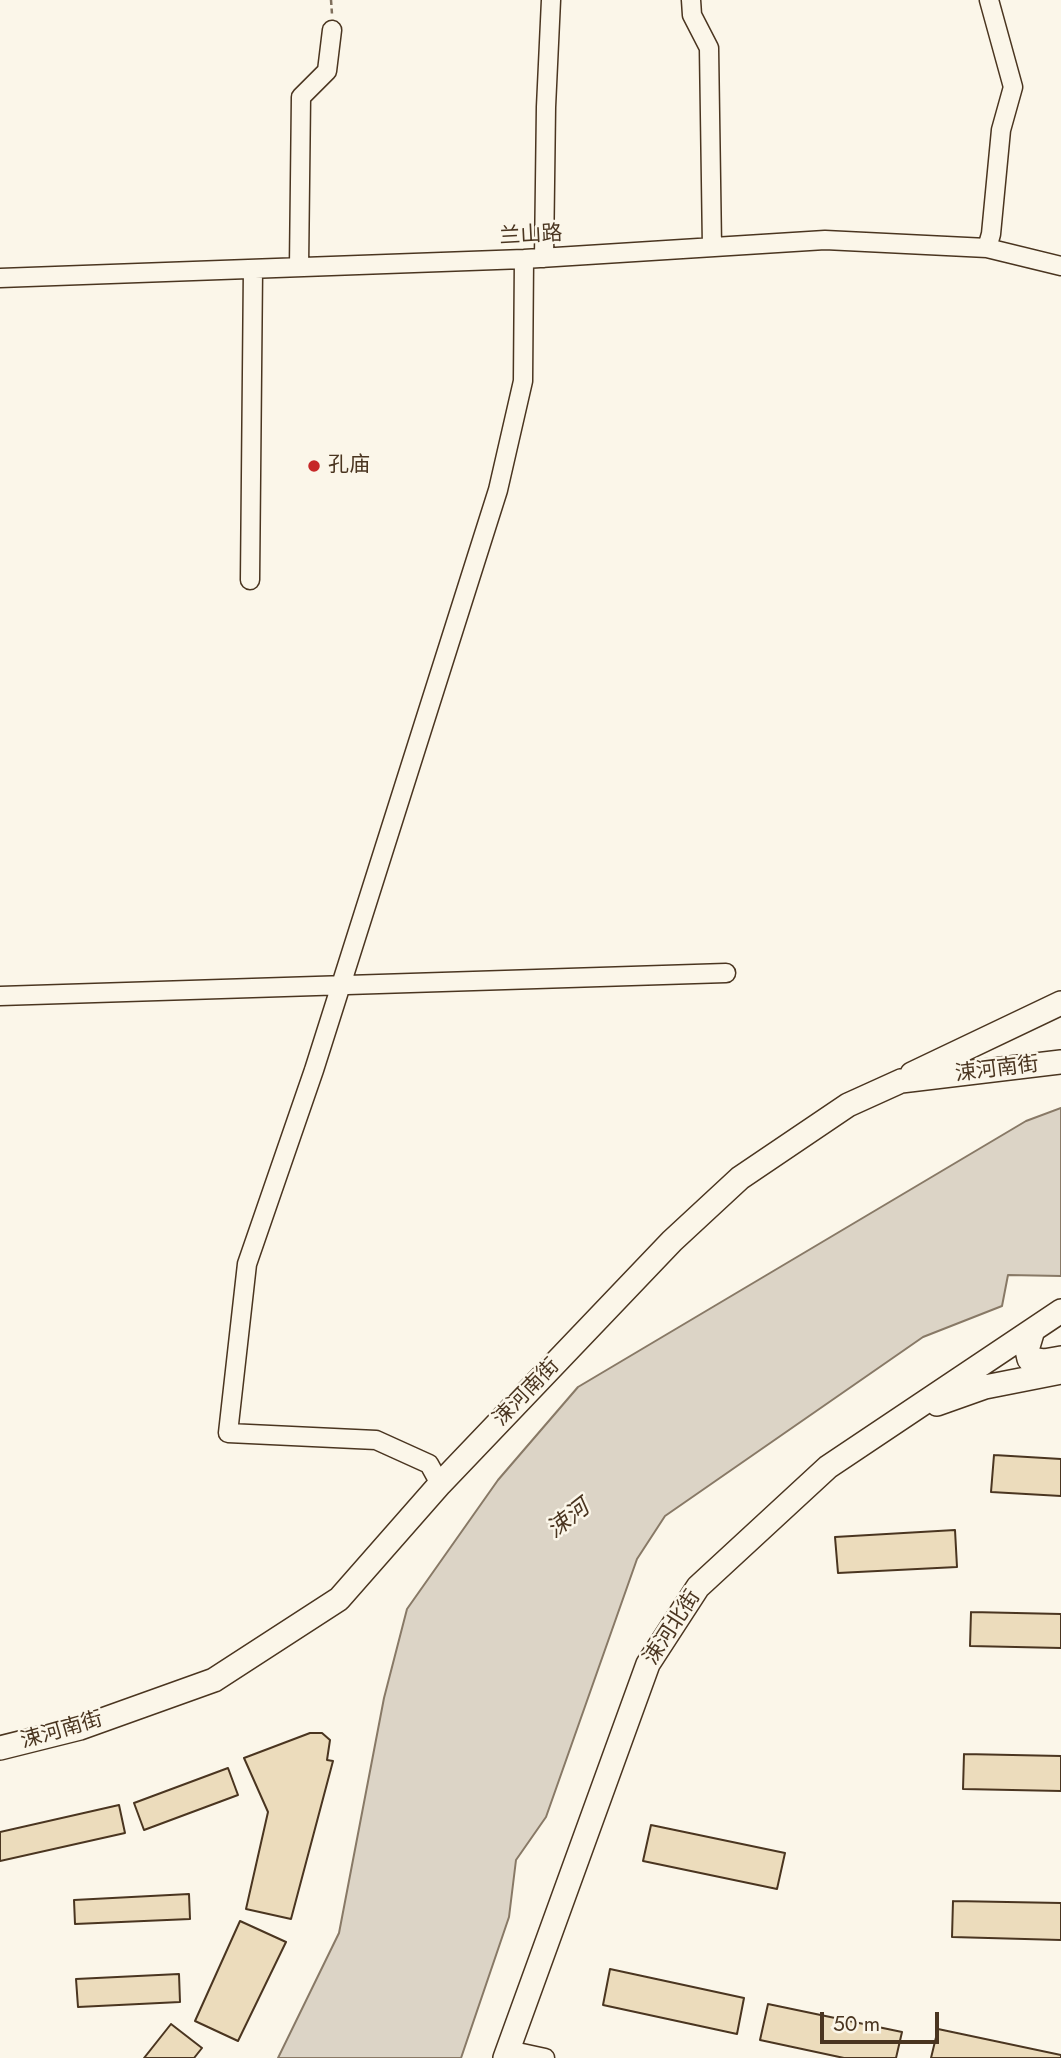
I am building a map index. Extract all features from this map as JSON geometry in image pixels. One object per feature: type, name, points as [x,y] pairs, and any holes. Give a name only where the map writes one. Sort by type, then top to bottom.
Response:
[{"type":"main road","points":[[848,1105],[1061,1003]]},
{"type":"main road","points":[[998,1071],[986,1059],[988,1047],[1061,1014]]},
{"type":"main road","name":"涑河南街","points":[[0,1748],[80,1728],[214,1680],[340,1600],[440,1484],[672,1241],[740,1178],[848,1105],[901,1081],[1061,1062]]},
{"type":"main road","name":"涑河北街","points":[[506,2054],[648,1664],[698,1587],[828,1466],[1061,1311]]},
{"type":"main road","points":[[1033,1331],[1027,1350],[1029,1359],[1045,1361],[1061,1358]]},
{"type":"main road","points":[[905,1416],[985,1387],[1061,1372]]},
{"type":"street","points":[[544,258],[551,0]]},
{"type":"street","points":[[691,0],[692,15],[709,48],[712,247]]},
{"type":"street","points":[[986,248],[991,234],[1000,130],[1013,87],[989,0]]},
{"type":"street","points":[[299,267],[301,97],[327,71],[332,30]]},
{"type":"street","name":"兰山路","points":[[0,278],[524,260],[825,240],[986,248],[1061,266]]},
{"type":"street","points":[[440,1484],[429,1464],[376,1440],[228,1433],[247,1264],[341,985],[498,490],[523,381],[524,260]]},
{"type":"street","points":[[250,580],[253,269]]},
{"type":"street","points":[[0,996],[726,973]]},
{"type":"street","points":[[506,2054],[545,2058]]},
{"type":"water","name":"涑河","points":[[1061,1108],[1061,1276],[1008,1275],[1002,1306],[923,1337],[665,1516],[637,1559],[546,1817],[516,1860],[509,1917],[461,2058],[278,2058],[339,1933],[384,1698],[407,1609],[498,1480],[578,1387],[1026,1121]]},
{"type":"building","points":[[994,1455],[1061,1459],[1061,1496],[991,1492]]},
{"type":"building","points":[[955,1530],[957,1567],[838,1573],[835,1537]]},
{"type":"building","points":[[971,1612],[1061,1614],[1061,1648],[970,1646]]},
{"type":"building","points":[[310,1733],[322,1733],[330,1740],[327,1760],[333,1761],[291,1919],[246,1909],[268,1812],[244,1758]]},
{"type":"building","points":[[964,1754],[1061,1756],[1061,1791],[963,1789]]},
{"type":"building","points":[[228,1768],[238,1795],[144,1830],[134,1803]]},
{"type":"building","points":[[119,1805],[125,1833],[0,1861],[0,1832]]},
{"type":"building","points":[[651,1825],[785,1853],[777,1889],[643,1861]]},
{"type":"building","points":[[189,1894],[190,1919],[75,1924],[74,1900]]},
{"type":"building","points":[[953,1901],[1061,1903],[1061,1940],[952,1937]]},
{"type":"building","points":[[240,1921],[286,1942],[238,2041],[195,2021]]},
{"type":"building","points":[[610,1969],[744,1998],[737,2034],[603,2005]]},
{"type":"building","points":[[179,1974],[180,2002],[78,2007],[76,1979]]},
{"type":"building","points":[[768,2004],[902,2032],[896,2058],[844,2058],[760,2040]]},
{"type":"building","points":[[171,2024],[202,2048],[194,2058],[144,2058]]},
{"type":"building","points":[[938,2029],[1061,2055],[1061,2058],[931,2058]]},
{"type":"place","name":"孔庙","points":[[314,466]]}]
